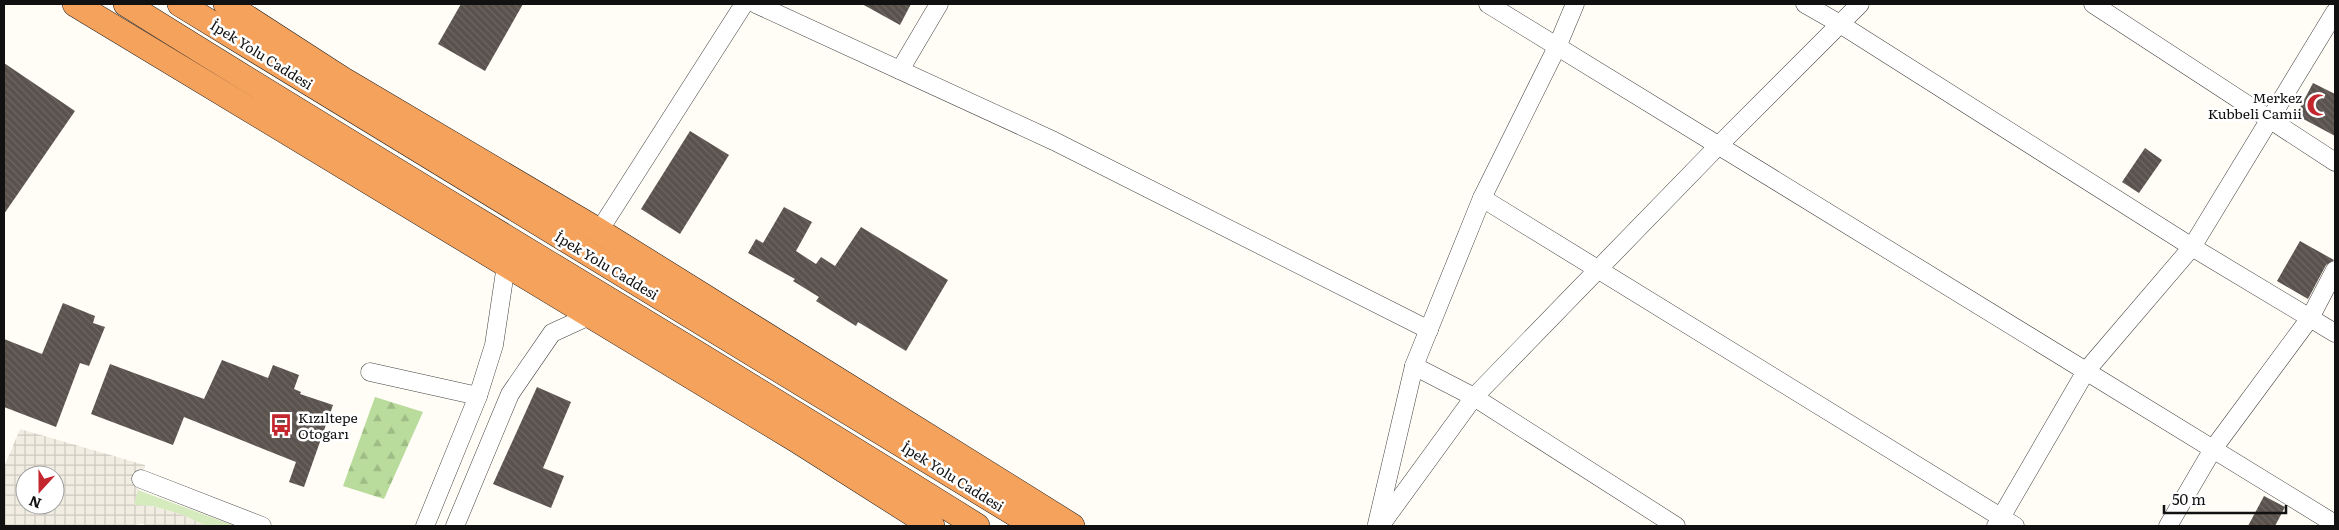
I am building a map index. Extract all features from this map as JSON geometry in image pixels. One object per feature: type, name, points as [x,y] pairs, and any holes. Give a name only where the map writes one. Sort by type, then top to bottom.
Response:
[{"type":"highway","points":[[75,4],[795,440],[932,526]]},
{"type":"highway","name":"İpek Yolu Caddesi","points":[[126,4],[334,134],[597,292],[978,526]]},
{"type":"highway","name":"İpek Yolu Caddesi","points":[[180,4],[1034,526]]},
{"type":"highway","points":[[226,4],[342,79],[599,231],[1072,526]]},
{"type":"street","points":[[599,231],[744,4]]},
{"type":"street","points":[[756,4],[1054,141],[1429,330]]},
{"type":"street","points":[[900,70],[939,4]]},
{"type":"street","points":[[1488,4],[2335,524]]},
{"type":"street","points":[[1378,526],[1414,366],[1482,198],[1557,48],[1575,4]]},
{"type":"street","points":[[1805,4],[1840,24],[2192,247],[2335,333]]},
{"type":"street","points":[[1378,526],[1474,396],[1718,146],[1860,4]]},
{"type":"street","points":[[2093,4],[2335,162]]},
{"type":"street","points":[[1482,198],[2004,523],[2086,371],[2192,247],[2335,10],[2329,4]]},
{"type":"street","points":[[425,526],[478,396],[494,345],[506,265]]},
{"type":"street","points":[[2168,526],[2213,449],[2310,318],[2335,270]]},
{"type":"street","points":[[454,526],[510,394],[552,334],[589,316]]},
{"type":"street","points":[[1414,366],[1474,396],[1676,526]]},
{"type":"street","points":[[370,372],[478,396]]},
{"type":"street","points":[[140,480],[262,526]]},
{"type":"green space","points":[[375,397],[423,412],[384,499],[343,486]]},
{"type":"green space","points":[[138,490],[235,526],[206,526],[183,515],[152,506],[134,505]]},
{"type":"shaded area","points":[[20,429],[145,465],[134,505],[152,506],[183,515],[206,526],[149,526],[142,524],[127,526],[4,526],[4,467]]},
{"type":"building","points":[[461,4],[523,4],[485,71],[438,44]]},
{"type":"building","points":[[862,4],[911,4],[900,25]]},
{"type":"building","points":[[4,63],[75,111],[4,214]]},
{"type":"building","name":"Merkez Kubbeli Camii","points":[[2313,83],[2335,94],[2335,136],[2296,115]]},
{"type":"building","points":[[690,131],[729,155],[680,234],[641,209]]},
{"type":"building","points":[[2145,148],[2162,160],[2139,193],[2122,182]]},
{"type":"building","points":[[784,207],[812,222],[796,251],[816,264],[821,257],[835,266],[861,227],[948,280],[906,351],[858,322],[856,326],[816,301],[819,297],[793,281],[795,279],[748,253],[756,239],[763,243]]},
{"type":"building","points":[[2300,241],[2334,260],[2326,265],[2308,299],[2277,281]]},
{"type":"building","points":[[63,303],[95,316],[93,323],[105,327],[89,366],[80,363],[56,427],[4,407],[4,339],[42,354]]},
{"type":"building","points":[[222,360],[268,378],[273,365],[299,375],[294,389],[301,392],[300,394],[333,405],[304,487],[289,482],[296,462],[184,417],[173,445],[91,414],[110,364],[204,399]]},
{"type":"building","points":[[537,387],[571,402],[543,468],[564,476],[551,508],[493,484]]},
{"type":"building","points":[[2264,496],[2285,507],[2275,526],[2248,526]]},
{"type":"place","name":"Merkez Kubbeli Camii","points":[[2318,105]]},
{"type":"place","name":"Kızıltepe Otogarı","points":[[281,425]]}]
